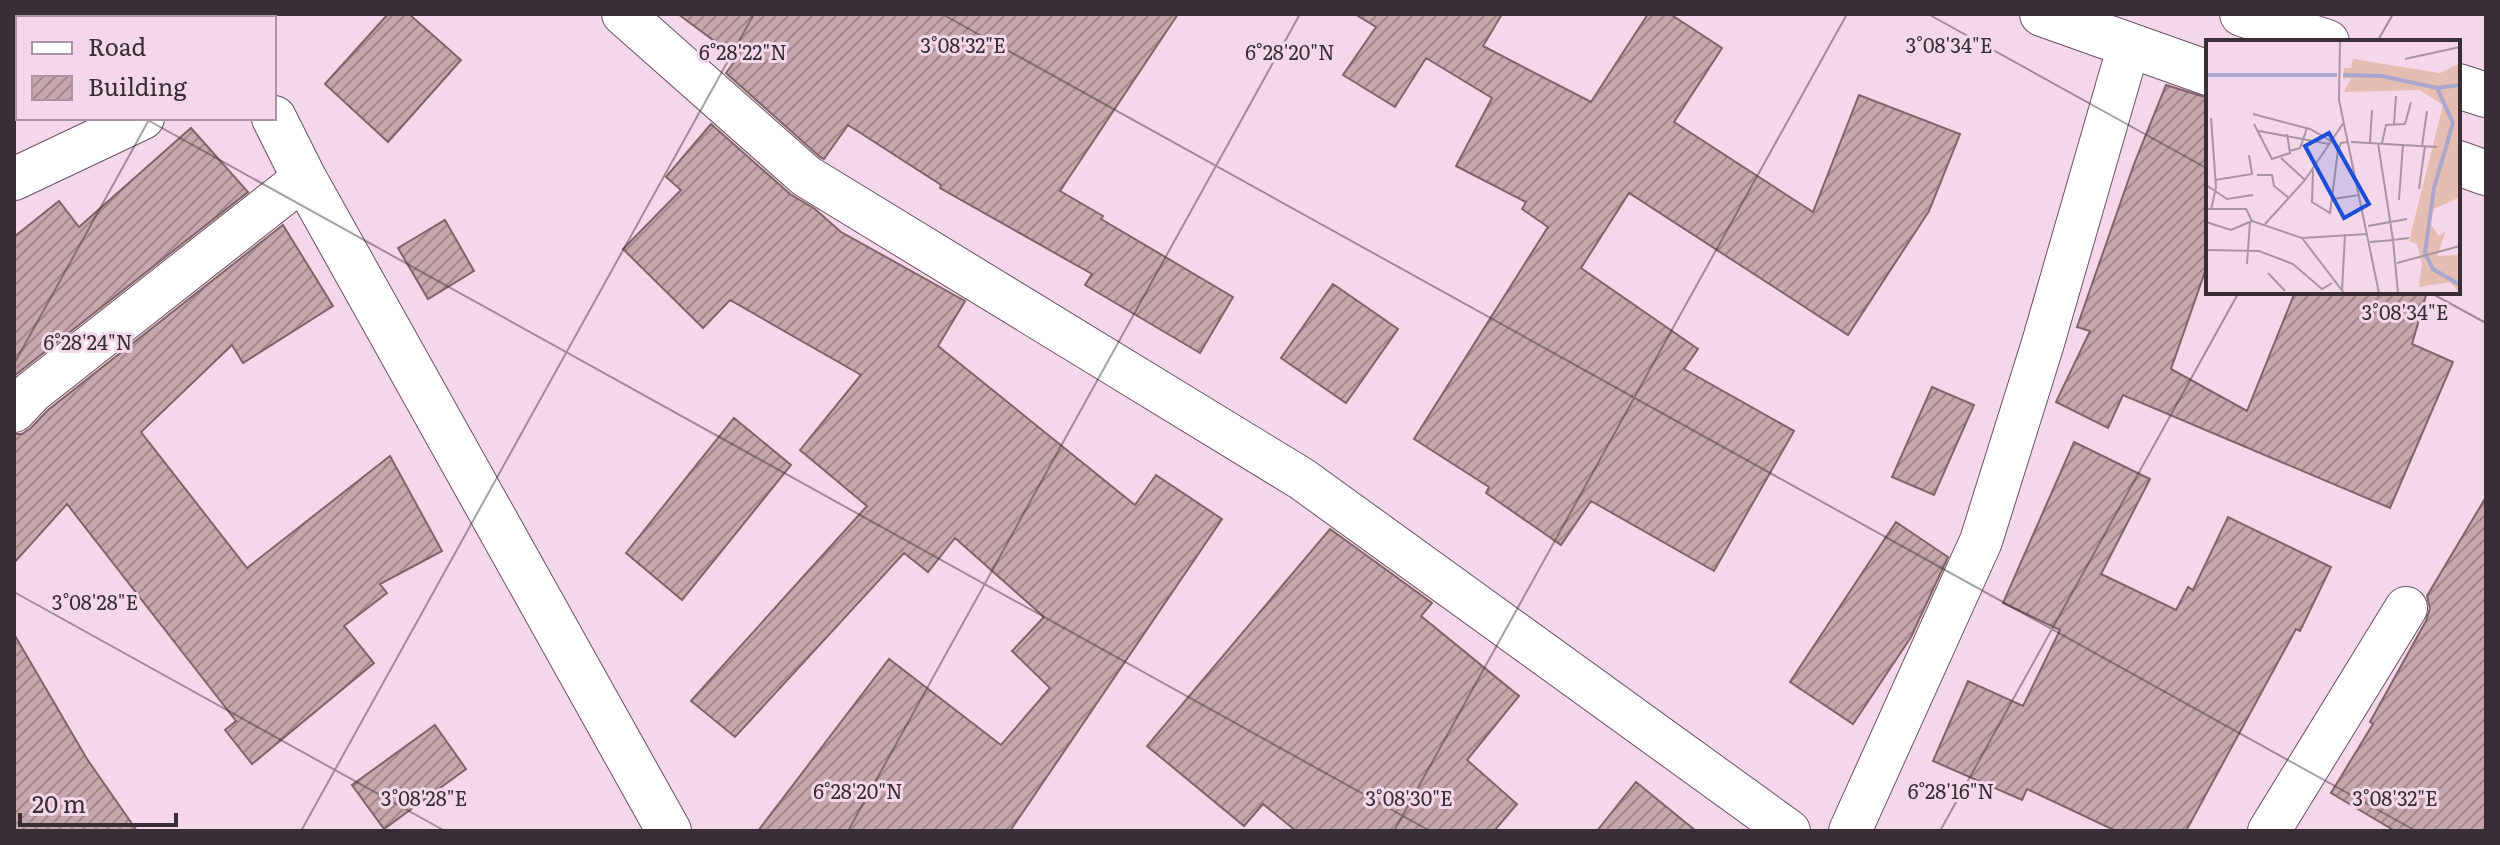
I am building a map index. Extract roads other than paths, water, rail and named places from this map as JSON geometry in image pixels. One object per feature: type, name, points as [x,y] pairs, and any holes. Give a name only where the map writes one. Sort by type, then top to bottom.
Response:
[{"type":"street","points":[[623,14],[806,176],[1302,479],[1789,831]]},
{"type":"street","points":[[2042,14],[2206,72]]},
{"type":"street","points":[[2242,14],[2321,40]]},
{"type":"street","points":[[1850,831],[1981,541],[2043,343],[2129,45]]},
{"type":"street","points":[[2460,87],[2486,95]]},
{"type":"street","points":[[14,179],[139,120]]},
{"type":"street","points":[[275,120],[304,178],[669,831]]},
{"type":"street","points":[[2460,164],[2486,173]]},
{"type":"street","points":[[14,411],[32,392],[304,178]]},
{"type":"street","points":[[2269,831],[2406,608]]}]
